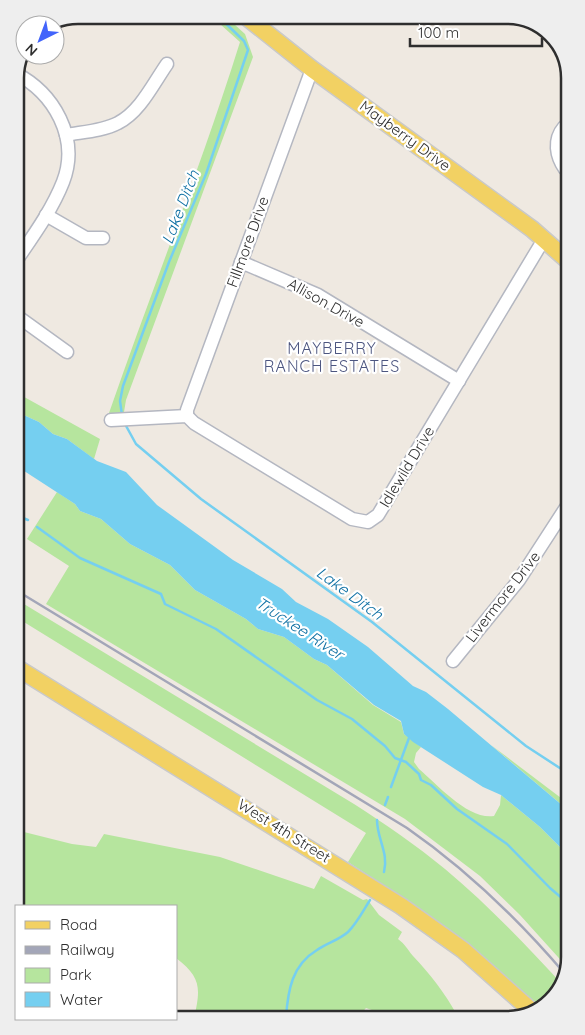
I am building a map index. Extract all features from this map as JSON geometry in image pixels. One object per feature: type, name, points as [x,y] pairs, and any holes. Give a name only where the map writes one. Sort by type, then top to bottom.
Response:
[{"type":"main road","name":"Mayberry Drive","points":[[255,24],[312,69],[544,239],[561,254]]},
{"type":"main road","name":"West 4th Street","points":[[24,672],[401,906],[463,950],[527,1007]]},
{"type":"street","points":[[66,135],[108,127],[126,118],[140,104],[167,64]]},
{"type":"street","name":"Fillmore Drive","points":[[187,416],[187,410],[312,69]]},
{"type":"street","points":[[24,78],[33,84],[55,107],[66,135],[68,152],[64,180],[46,214],[24,248]]},
{"type":"street","points":[[561,132],[556,146],[561,163]]},
{"type":"street","points":[[46,214],[86,238],[103,238]]},
{"type":"street","name":"Idlewild Drive","points":[[187,416],[194,423],[352,519],[368,522],[378,514],[544,239]]},
{"type":"street","name":"Allison Drive","points":[[241,262],[318,295],[458,381]]},
{"type":"street","points":[[24,321],[67,352]]},
{"type":"street","points":[[111,420],[187,416]]},
{"type":"street","name":"Livermore Drive","points":[[453,660],[519,580],[561,525]]},
{"type":"green space","points":[[220,24],[234,24],[245,34],[253,57],[126,400],[124,412],[118,414],[109,413],[209,135],[240,42]]},
{"type":"green space","points":[[24,397],[100,439],[94,459],[67,439],[53,434],[39,422],[24,415]]},
{"type":"green space","points":[[57,492],[75,504],[80,511],[101,519],[130,544],[170,565],[195,590],[246,619],[258,629],[284,637],[314,659],[327,665],[373,705],[401,722],[404,734],[421,747],[416,753],[414,762],[419,769],[464,807],[484,816],[494,816],[500,805],[501,795],[540,827],[561,848],[561,960],[520,915],[480,876],[405,819],[46,604],[69,566],[27,539]]},
{"type":"green space","points":[[24,604],[354,804],[412,843],[476,896],[557,978],[548,993],[534,1004],[412,904],[348,862],[366,833],[24,622]]},
{"type":"green space","points":[[491,745],[561,798],[561,804]]},
{"type":"green space","points":[[24,832],[72,844],[96,847],[104,834],[220,857],[314,889],[321,876],[363,900],[367,899],[379,915],[402,932],[398,939],[437,984],[454,1011],[375,1011],[366,1008],[363,1011],[195,1011],[198,999],[197,984],[195,977],[178,960],[178,905],[24,905]]},
{"type":"water","name":"Truckee River","points":[[24,415],[39,422],[53,434],[67,439],[97,461],[126,472],[157,505],[233,560],[282,589],[296,602],[328,619],[368,647],[413,686],[426,692],[448,709],[561,804],[561,848],[540,827],[501,795],[483,787],[413,742],[404,734],[401,721],[374,705],[327,665],[314,659],[284,637],[258,629],[246,619],[195,590],[170,565],[130,544],[101,519],[80,511],[75,504],[24,471]]},
{"type":"waterway","name":"Lake Ditch","points":[[122,415],[120,401],[123,386],[169,262],[206,174],[248,50],[244,41],[226,24]]},
{"type":"waterway","name":"Lake Ditch","points":[[125,424],[136,444],[201,499],[372,622],[526,746],[561,769]]},
{"type":"waterway","points":[[24,518],[28,520]]},
{"type":"waterway","points":[[37,527],[80,558],[161,594],[165,604],[216,629],[317,700],[352,719],[385,746],[395,758],[406,762],[419,774],[421,780],[431,785],[457,809],[507,844],[561,897]]},
{"type":"waterway","points":[[391,787],[409,738]]},
{"type":"waterway","points":[[385,805],[388,797]]},
{"type":"waterway","points":[[377,820],[385,859],[384,872]]},
{"type":"waterway","points":[[287,1011],[290,988],[302,963],[317,950],[348,932],[370,900]]},
{"type":"railway","points":[[24,595],[407,828],[471,878],[510,914],[560,968]]},
{"type":"district","name":"MAYBERRY RANCH ESTATES","points":[[332,357]]}]
